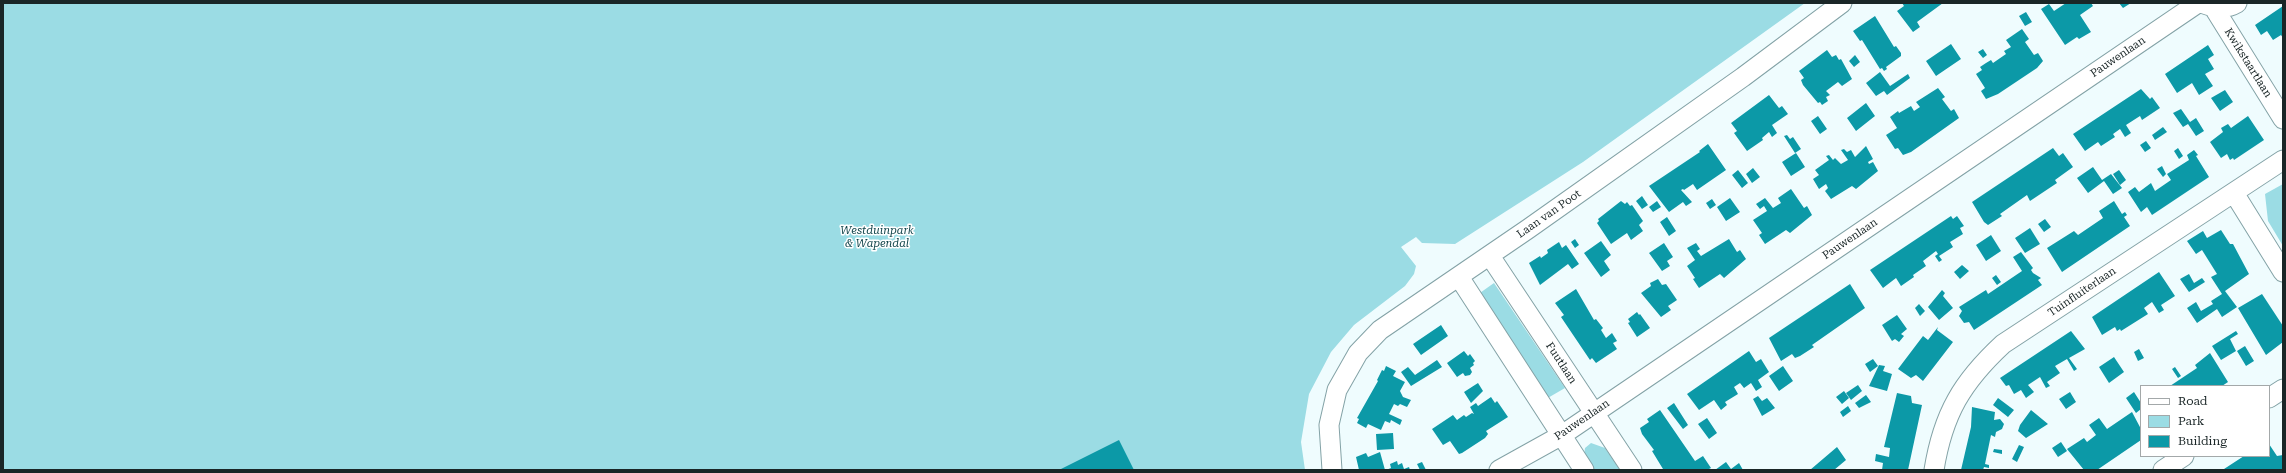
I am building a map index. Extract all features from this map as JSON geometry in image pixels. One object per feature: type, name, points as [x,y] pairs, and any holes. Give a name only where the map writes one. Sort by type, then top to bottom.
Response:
[{"type":"street","name":"Laan van Poot","points":[[1332,470],[1329,425],[1336,390],[1358,353],[1380,330],[1490,256],[1743,77],[1842,3]]},
{"type":"street","name":"Pauwenlaan","points":[[1499,470],[1562,435],[1593,412],[2205,5],[2233,6],[2237,3]]},
{"type":"street","name":"Kwikstaartlaan","points":[[2205,5],[2283,119]]},
{"type":"street","name":"Tuinfluiterlaan","points":[[1934,470],[1945,426],[1955,402],[1967,382],[1987,359],[2003,344],[2283,160]]},
{"type":"street","points":[[2234,192],[2283,272]]},
{"type":"street","name":"Fuutlaan","points":[[1490,256],[1632,470]]},
{"type":"street","points":[[1458,277],[1584,470]]},
{"type":"street","points":[[2270,397],[2283,389]]},
{"type":"street","points":[[2163,470],[2182,457]]},
{"type":"green space","name":"Westduinpark & Wapendal","points":[[3,3],[1805,3],[1583,162],[1455,244],[1422,243],[1416,237],[1401,247],[1416,266],[1414,274],[1405,286],[1354,325],[1331,352],[1309,394],[1301,442],[1305,470],[3,470]]},
{"type":"green space","points":[[2283,184],[2283,246],[2268,221],[2265,194]]},
{"type":"green space","points":[[1494,283],[1565,388],[1546,399],[1477,295]]},
{"type":"green space","points":[[1591,443],[1605,448],[1620,470],[1593,470],[1584,455],[1585,448]]},
{"type":"building","points":[[1902,3],[1943,3],[1917,22],[1920,27],[1913,32],[1897,11],[1904,6]]},
{"type":"building","points":[[2066,3],[2091,3],[2093,6],[2080,15],[2091,32],[2079,39],[2077,37],[2065,45],[2041,9],[2049,4],[2054,11]]},
{"type":"building","points":[[2119,3],[2131,3],[2123,8]]},
{"type":"building","points":[[2283,6],[2283,38],[2281,35],[2273,40],[2267,31],[2261,35],[2255,25]]},
{"type":"building","points":[[2026,12],[2032,22],[2025,26],[2019,16]]},
{"type":"building","points":[[1875,16],[1894,47],[1896,46],[1901,53],[1901,56],[1886,67],[1887,69],[1884,71],[1882,68],[1880,69],[1862,40],[1860,41],[1853,31]]},
{"type":"building","points":[[2022,29],[2029,39],[2025,42],[2034,55],[2038,53],[2043,61],[2037,68],[1998,94],[1986,99],[1981,91],[1985,88],[1976,74],[1982,70],[1980,67],[1986,63],[1991,60],[1993,63],[2006,54],[2004,51],[2011,47],[2006,40]]},
{"type":"building","points":[[1951,44],[1961,59],[1936,76],[1926,61]]},
{"type":"building","points":[[2208,45],[2214,55],[2208,59],[2214,69],[2205,74],[2213,86],[2199,95],[2192,83],[2177,93],[2165,74]]},
{"type":"building","points":[[1983,49],[1987,55],[1983,58],[1978,52]]},
{"type":"building","points":[[1827,50],[1832,57],[1836,55],[1839,60],[1841,59],[1852,79],[1842,86],[1838,82],[1826,91],[1830,95],[1826,97],[1828,101],[1822,105],[1820,102],[1818,103],[1803,85],[1801,80],[1804,78],[1799,71]]},
{"type":"building","points":[[1855,55],[1860,62],[1854,67],[1849,61]]},
{"type":"building","points":[[1880,72],[1890,86],[1908,74],[1910,78],[1887,95],[1884,91],[1876,96],[1866,83]]},
{"type":"building","points":[[1938,88],[1945,97],[1942,99],[1951,111],[1954,109],[1959,118],[1911,152],[1903,155],[1898,148],[1895,149],[1886,135],[1897,128],[1890,117],[1898,111],[1899,113],[1911,106],[1914,111],[1920,107],[1916,102]]},
{"type":"building","points":[[2141,89],[2150,99],[2152,97],[2160,108],[2142,120],[2140,116],[2126,125],[2131,133],[2125,137],[2120,129],[2113,134],[2115,137],[2101,146],[2098,142],[2085,151],[2073,134]]},
{"type":"building","points":[[2225,90],[2233,102],[2220,111],[2211,98]]},
{"type":"building","points":[[1769,95],[1779,108],[1782,106],[1788,114],[1772,125],[1777,133],[1772,137],[1769,132],[1762,138],[1763,140],[1747,151],[1734,133],[1737,131],[1731,123]]},
{"type":"building","points":[[1866,103],[1875,116],[1856,131],[1847,118]]},
{"type":"building","points":[[2181,109],[2190,122],[2196,118],[2204,131],[2196,136],[2188,124],[2183,127],[2173,113]]},
{"type":"building","points":[[1818,116],[1827,129],[1820,134],[1811,121]]},
{"type":"building","points":[[2248,116],[2264,140],[2234,160],[2233,158],[2230,160],[2227,154],[2221,158],[2210,142],[2223,132],[2221,128],[2228,124],[2231,128]]},
{"type":"building","points":[[2163,127],[2167,132],[2155,140],[2152,135]]},
{"type":"building","points":[[1787,135],[1790,139],[1793,137],[1801,149],[1795,153],[1784,136]]},
{"type":"building","points":[[2146,141],[2151,148],[2145,152],[2140,145]]},
{"type":"building","points":[[1708,144],[1726,170],[1697,190],[1693,184],[1684,190],[1681,190],[1692,202],[1686,206],[1683,202],[1669,212],[1649,186],[1700,152],[1699,151]]},
{"type":"building","points":[[1866,146],[1873,159],[1868,162],[1869,164],[1873,162],[1878,171],[1856,189],[1852,186],[1831,199],[1825,191],[1828,188],[1826,184],[1819,189],[1813,179],[1819,175],[1815,170],[1829,160],[1826,156],[1829,155],[1833,160],[1835,158],[1841,164],[1848,160],[1841,150],[1844,149],[1847,152],[1851,150],[1855,157]]},
{"type":"building","points":[[2053,148],[2059,156],[2063,153],[2073,167],[2055,180],[2057,183],[2030,201],[2027,195],[2000,214],[2002,216],[1988,225],[1984,222],[1972,202]]},
{"type":"building","points":[[2178,148],[2183,156],[2179,159],[2174,151]]},
{"type":"building","points":[[2194,150],[2209,177],[2152,215],[2147,207],[2141,212],[2128,192],[2135,187],[2139,192],[2151,183],[2155,191],[2171,180],[2167,174],[2189,160],[2187,155]]},
{"type":"building","points":[[1796,153],[1805,167],[1791,176],[1782,162]]},
{"type":"building","points":[[2162,166],[2166,174],[2163,177],[2157,169]]},
{"type":"building","points":[[2093,167],[2102,180],[2111,174],[2122,188],[2113,194],[2104,181],[2088,193],[2077,178]]},
{"type":"building","points":[[1753,168],[1760,177],[1752,183],[1746,174]]},
{"type":"building","points":[[1738,170],[1748,183],[1742,188],[1732,175]]},
{"type":"building","points":[[2119,170],[2126,180],[2120,185],[2113,174]]},
{"type":"building","points":[[1791,189],[1804,208],[1807,206],[1812,215],[1790,233],[1786,230],[1765,244],[1759,235],[1762,233],[1753,220],[1767,211],[1764,206],[1760,209],[1756,204],[1765,198],[1773,208],[1781,203],[1778,198]]},
{"type":"building","points":[[1642,196],[1648,205],[1642,209],[1636,201]]},
{"type":"building","points":[[1730,198],[1740,212],[1726,221],[1717,207]]},
{"type":"building","points":[[1712,199],[1716,205],[1710,209],[1706,203]]},
{"type":"building","points":[[1621,201],[1625,204],[1627,202],[1630,206],[1632,205],[1643,221],[1639,225],[1643,231],[1631,240],[1627,233],[1611,244],[1597,223],[1599,221],[1598,219]]},
{"type":"building","points":[[1657,201],[1661,207],[1653,212],[1649,207]]},
{"type":"building","points":[[2114,201],[2122,214],[2125,212],[2127,215],[2124,217],[2130,226],[2062,272],[2047,248],[2074,231],[2078,235],[2103,218],[2099,211]]},
{"type":"building","points":[[1951,216],[1953,219],[1957,216],[1964,226],[1960,228],[1963,234],[1950,242],[1953,247],[1939,256],[1942,260],[1939,262],[1935,256],[1938,254],[1936,251],[1923,261],[1926,266],[1913,275],[1914,277],[1901,286],[1896,278],[1883,288],[1870,270]]},
{"type":"building","points":[[1667,217],[1676,231],[1669,236],[1660,222]]},
{"type":"building","points":[[2045,219],[2051,227],[2044,232],[2038,224]]},
{"type":"building","points":[[2030,228],[2040,244],[2025,253],[2015,238]]},
{"type":"building","points":[[2221,230],[2230,244],[2233,244],[2249,274],[2225,291],[2237,307],[2222,317],[2217,309],[2197,323],[2187,308],[2196,302],[2201,311],[2213,304],[2211,301],[2222,294],[2211,277],[2217,274],[2202,250],[2196,254],[2187,241],[2203,231],[2207,238]]},
{"type":"building","points":[[1991,235],[2001,251],[1986,261],[1976,245]]},
{"type":"building","points":[[1575,239],[1579,245],[1575,248],[1571,242]]},
{"type":"building","points":[[1729,239],[1737,252],[1740,250],[1746,259],[1724,278],[1720,274],[1699,288],[1693,279],[1695,278],[1687,266],[1695,260],[1687,248],[1696,243],[1700,249],[1697,251],[1701,256]]},
{"type":"building","points":[[1601,241],[1611,255],[1604,261],[1610,270],[1601,277],[1584,253]]},
{"type":"building","points":[[1559,242],[1562,248],[1566,245],[1579,264],[1572,269],[1568,264],[1540,285],[1529,263],[1540,256],[1541,258],[1548,253],[1547,250]]},
{"type":"building","points":[[1664,243],[1673,257],[1667,261],[1670,266],[1662,271],[1649,253]]},
{"type":"building","points":[[2021,252],[2033,268],[2031,270],[2033,273],[2041,278],[2038,280],[2042,285],[1974,330],[1969,322],[1964,323],[1959,316],[1962,311],[1959,307],[1986,290],[1988,294],[2022,271],[2013,257]]},
{"type":"building","points":[[1962,265],[1969,271],[1960,279],[1954,272]]},
{"type":"building","points":[[2159,272],[2175,296],[2161,305],[2164,310],[2159,313],[2152,302],[2144,308],[2148,314],[2121,331],[2120,329],[2117,331],[2115,327],[2102,335],[2092,317]]},
{"type":"building","points":[[2189,274],[2194,283],[2202,278],[2205,282],[2189,292],[2180,279]]},
{"type":"building","points":[[1996,275],[2001,282],[1997,285],[1992,278]]},
{"type":"building","points":[[1658,279],[1662,285],[1666,284],[1677,300],[1668,306],[1671,310],[1661,317],[1641,293],[1651,286],[1650,283]]},
{"type":"building","points":[[1850,284],[1865,308],[1812,345],[1814,347],[1800,356],[1795,358],[1792,354],[1781,361],[1769,338]]},
{"type":"building","points":[[1576,289],[1594,320],[1596,319],[1603,328],[1601,330],[1606,338],[1612,333],[1617,341],[1613,343],[1617,349],[1596,363],[1592,358],[1590,360],[1561,317],[1564,315],[1555,303]]},
{"type":"building","points":[[1942,290],[1945,293],[1943,296],[1953,308],[1939,320],[1928,307]]},
{"type":"building","points":[[2262,294],[2283,326],[2283,342],[2266,355],[2238,308]]},
{"type":"building","points":[[1919,304],[1925,311],[1920,316],[1915,308]]},
{"type":"building","points":[[1637,312],[1650,328],[1637,337],[1628,323],[1630,322],[1628,319]]},
{"type":"building","points":[[1897,315],[1907,329],[1901,334],[1904,336],[1899,342],[1895,339],[1892,341],[1882,325]]},
{"type":"building","points":[[1441,325],[1448,336],[1421,355],[1413,344]]},
{"type":"building","points":[[1938,327],[1937,330],[1953,342],[1923,381],[1916,375],[1911,378],[1898,369],[1923,336],[1928,340]]},
{"type":"building","points":[[2071,331],[2085,349],[2069,358],[2077,369],[2074,371],[2067,359],[2055,366],[2060,373],[2047,382],[2050,386],[2046,388],[2040,377],[2028,385],[2034,392],[2026,398],[2021,390],[2014,394],[2009,385],[2006,386],[2000,378],[2003,376]]},
{"type":"building","points":[[2236,331],[2238,334],[2230,339],[2236,351],[2221,360],[2212,346]]},
{"type":"building","points":[[2245,346],[2254,361],[2246,366],[2237,351]]},
{"type":"building","points":[[2139,349],[2144,358],[2138,361],[2134,352]]},
{"type":"building","points":[[1464,351],[1468,356],[1470,354],[1475,361],[1473,363],[1474,365],[1470,368],[1472,372],[1470,375],[1465,376],[1463,373],[1457,377],[1447,363]]},
{"type":"building","points":[[1749,351],[1756,362],[1761,359],[1769,372],[1758,380],[1762,387],[1756,391],[1751,383],[1744,388],[1740,383],[1734,387],[1738,394],[1725,402],[1727,405],[1721,410],[1714,400],[1699,410],[1687,394]]},
{"type":"building","points":[[2210,353],[2228,382],[2224,385],[2172,385],[2197,368],[2195,365]]},
{"type":"building","points":[[2114,357],[2124,372],[2109,383],[2099,367]]},
{"type":"building","points":[[1873,359],[1878,366],[1870,372],[1865,364]]},
{"type":"building","points":[[1437,360],[1442,367],[1411,386],[1401,372],[1408,367],[1415,375]]},
{"type":"building","points":[[1879,365],[1885,366],[1883,371],[1892,374],[1887,391],[1869,386]]},
{"type":"building","points":[[1386,366],[1396,371],[1393,376],[1405,382],[1400,391],[1403,397],[1411,400],[1407,407],[1400,404],[1398,406],[1394,404],[1389,414],[1402,420],[1400,425],[1391,420],[1390,423],[1385,421],[1381,430],[1368,424],[1366,428],[1357,423],[1359,419],[1357,418],[1378,381],[1377,380],[1382,370],[1384,371]]},
{"type":"building","points":[[1783,366],[1793,381],[1779,391],[1769,376]]},
{"type":"building","points":[[2175,367],[2181,376],[2178,378],[2172,369]]},
{"type":"building","points":[[1478,383],[1483,391],[1471,403],[1464,392]]},
{"type":"building","points":[[1858,385],[1862,391],[1851,400],[1846,393]]},
{"type":"building","points":[[1844,391],[1849,398],[1842,404],[1836,397]]},
{"type":"building","points":[[2070,392],[2076,402],[2066,409],[2059,399]]},
{"type":"building","points":[[2134,392],[2140,401],[2140,410],[2136,413],[2126,398]]},
{"type":"building","points":[[1897,393],[1911,396],[1912,403],[1922,405],[1908,470],[1882,470],[1883,463],[1875,461],[1876,454],[1889,457],[1890,448],[1884,447]]},
{"type":"building","points":[[1866,395],[1871,402],[1859,408],[1855,403]]},
{"type":"building","points":[[1758,396],[1762,401],[1767,398],[1775,408],[1762,416],[1753,399]]},
{"type":"building","points":[[1491,397],[1495,403],[1497,401],[1508,417],[1486,431],[1488,434],[1485,438],[1462,453],[1459,454],[1450,441],[1443,445],[1432,429],[1453,415],[1457,420],[1464,415],[1466,417],[1472,413],[1474,414],[1470,407],[1476,403],[1478,406]]},
{"type":"building","points":[[1998,398],[2014,410],[2008,417],[1993,405]]},
{"type":"building","points":[[1674,403],[1688,425],[1683,429],[1667,408]]},
{"type":"building","points":[[1848,406],[1851,411],[1843,417],[1840,412]]},
{"type":"building","points":[[1972,407],[1995,412],[1994,420],[2000,419],[2004,424],[2002,429],[1996,432],[1995,437],[1991,435],[1985,464],[1989,465],[1989,468],[1984,467],[1983,470],[1961,470],[1971,427]]},
{"type":"building","points":[[1660,410],[1695,461],[1703,456],[1711,468],[1707,470],[1663,469],[1652,451],[1654,450],[1642,434],[1640,428],[1649,422],[1647,419]]},
{"type":"building","points":[[2031,410],[2048,424],[2026,438],[2018,431],[2020,425]]},
{"type":"building","points":[[2132,412],[2140,427],[2140,441],[2097,470],[2084,470],[2067,449],[2084,438],[2087,442],[2096,435],[2089,425],[2099,418],[2107,429]]},
{"type":"building","points":[[1707,418],[1717,433],[1709,439],[1698,424]]},
{"type":"building","points":[[1393,433],[1394,449],[1377,450],[1376,434]]},
{"type":"building","points":[[1119,440],[1134,470],[1059,470]]},
{"type":"building","points":[[2061,442],[2067,451],[2058,457],[2052,448]]},
{"type":"building","points":[[2019,445],[2024,447],[2017,462],[2012,459]]},
{"type":"building","points":[[2270,446],[2277,456],[2283,455],[2283,470],[2224,469],[2242,457],[2270,457]]},
{"type":"building","points":[[1837,447],[1846,460],[1834,470],[1810,470]]},
{"type":"building","points":[[1994,449],[2002,450],[2002,454],[1993,452]]},
{"type":"building","points":[[1380,452],[1385,470],[1359,470],[1356,457],[1366,453],[1368,457]]},
{"type":"building","points":[[1397,461],[1398,465],[1402,463],[1404,469],[1409,467],[1410,470],[1386,470],[1391,468],[1390,464]]},
{"type":"building","points":[[1422,462],[1426,470],[1420,470],[1417,464]]},
{"type":"building","points":[[1726,462],[1731,469],[1739,463],[1743,470],[1715,470]]}]
